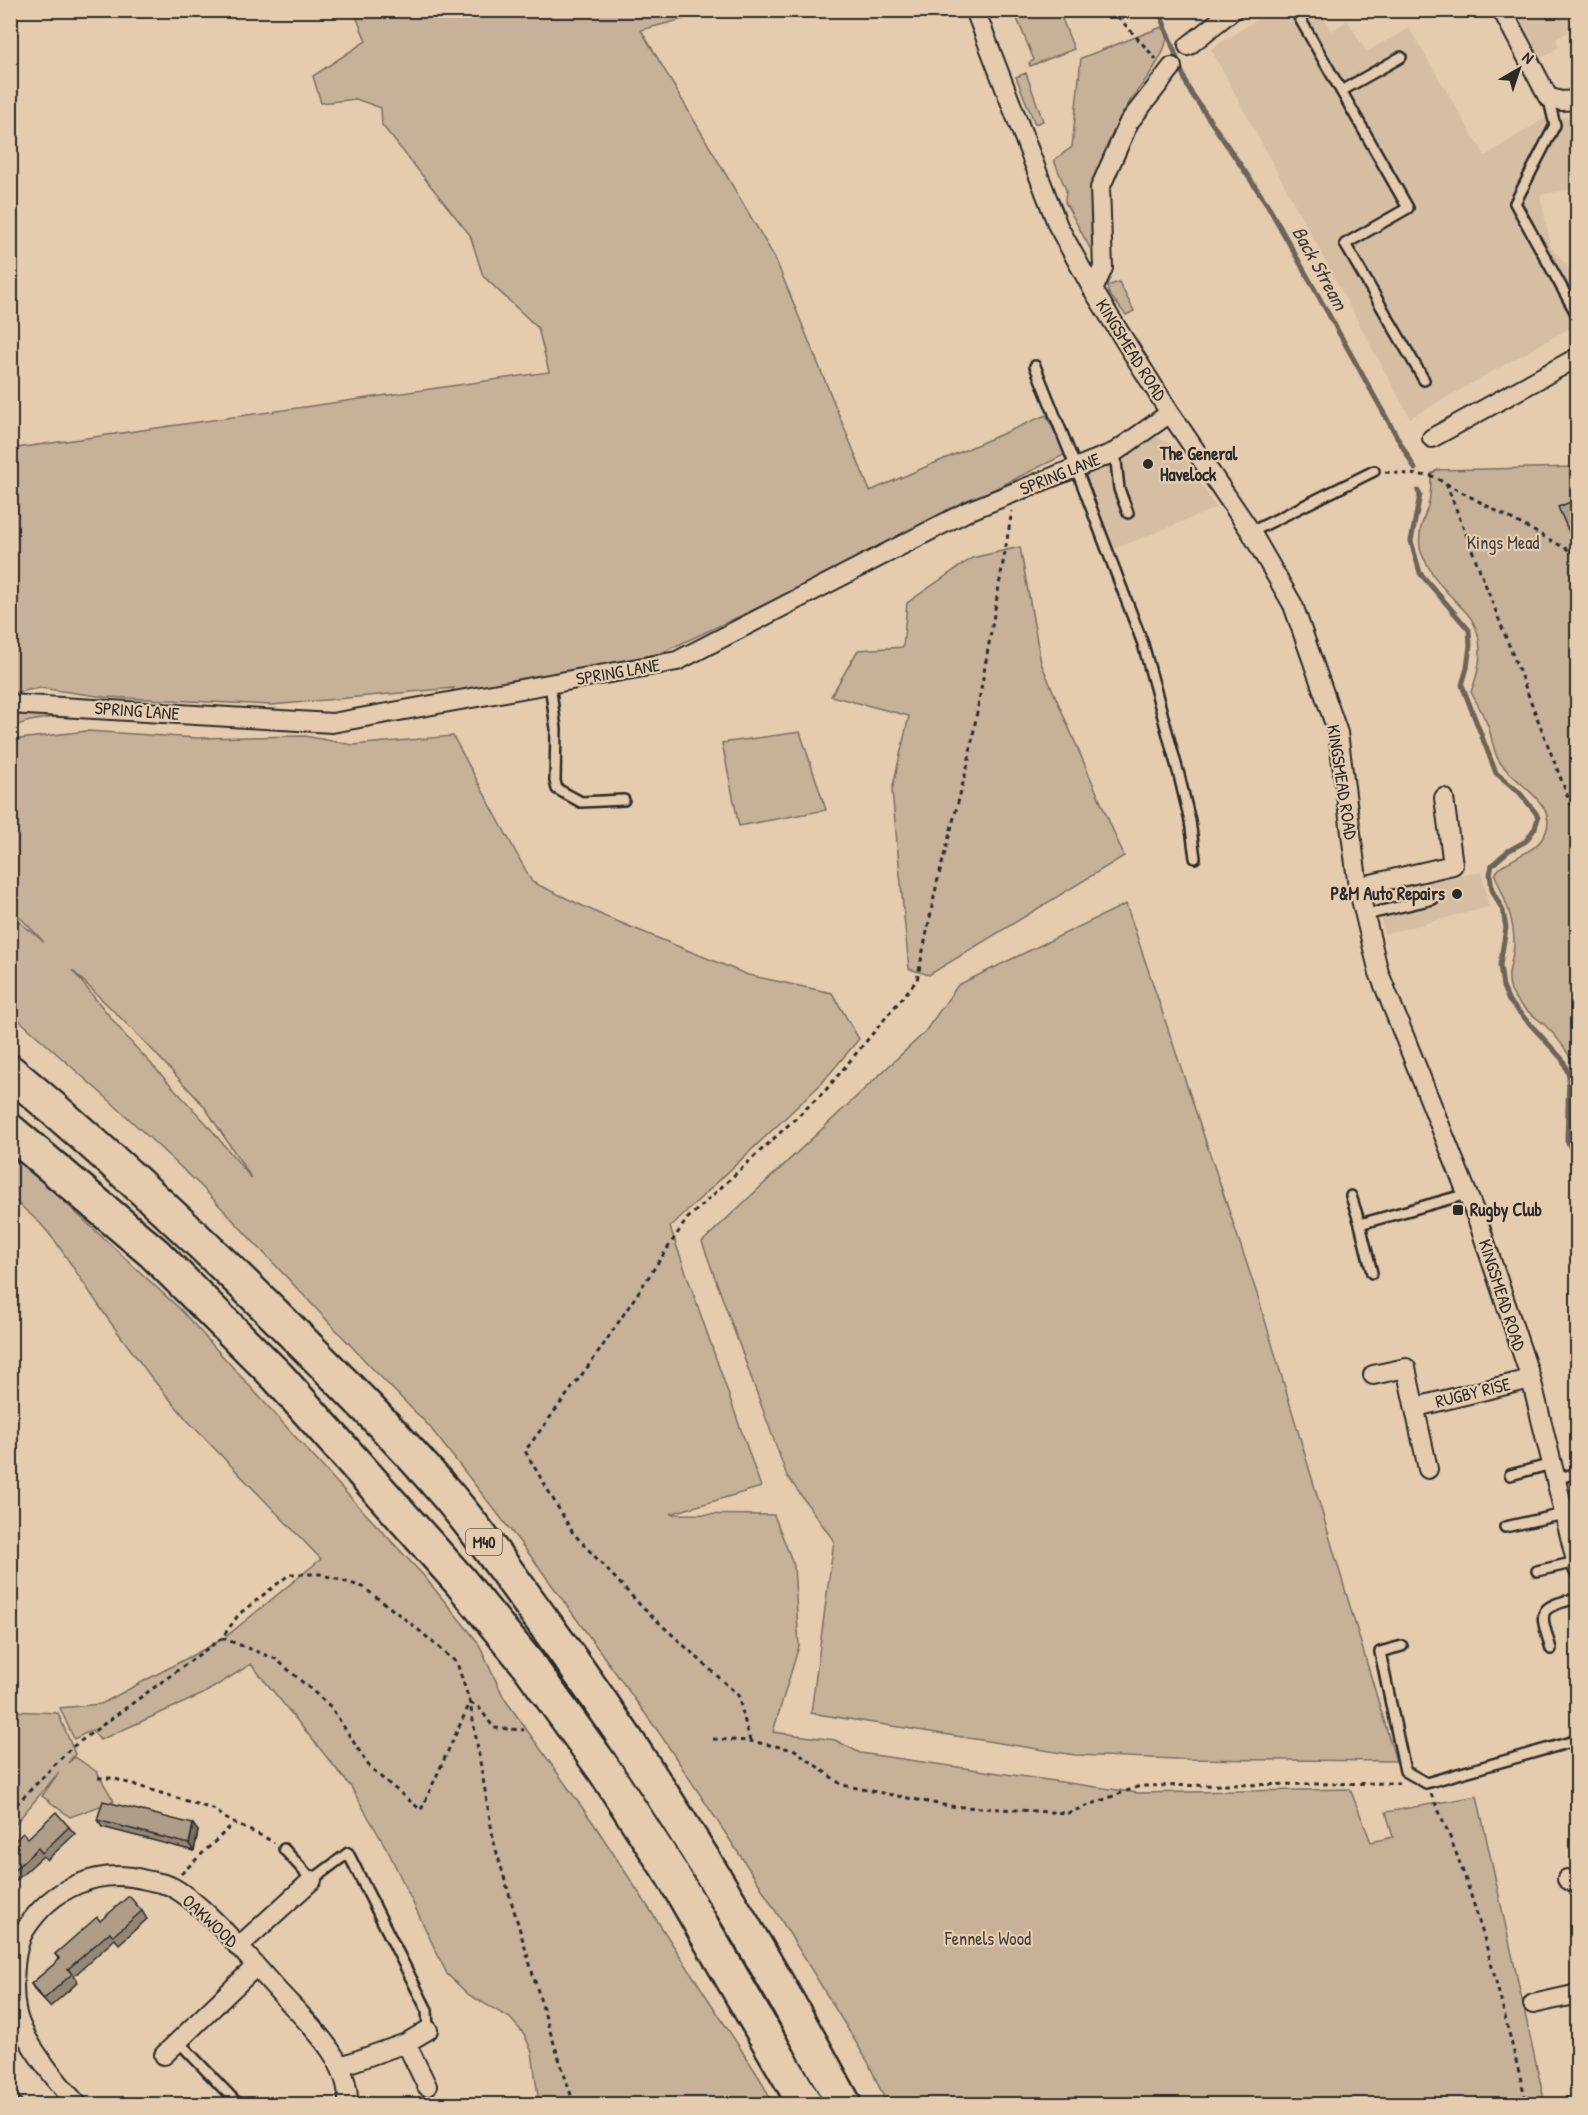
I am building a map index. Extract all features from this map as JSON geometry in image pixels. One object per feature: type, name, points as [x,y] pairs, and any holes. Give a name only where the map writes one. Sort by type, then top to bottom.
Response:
[{"type":"highway","name":"M40","points":[[10,1072],[159,1202],[332,1372],[449,1498],[591,1685],[697,1848],[844,2104]]},
{"type":"highway","name":"M40","points":[[10,1131],[154,1253],[278,1377],[459,1580],[520,1654],[605,1771],[674,1876],[805,2104]]},
{"type":"street","name":"KINGSMEAD ROAD","points":[[975,10],[1058,226],[1093,290],[1170,412],[1251,532],[1293,605],[1338,733],[1358,887],[1379,973],[1467,1194],[1531,1379],[1577,1566]]},
{"type":"street","points":[[1188,46],[1233,10]]},
{"type":"street","points":[[1502,10],[1548,97],[1578,100]]},
{"type":"street","points":[[1093,290],[1103,268],[1100,188],[1129,122],[1165,65]]},
{"type":"street","points":[[1432,438],[1578,357]]},
{"type":"street","name":"SPRING LANE","points":[[10,704],[332,723],[677,661],[968,511],[1114,452],[1170,412]]},
{"type":"street","points":[[1358,887],[1453,865],[1444,798]]},
{"type":"street","name":"RUGBY RISE","points":[[1373,1375],[1406,1368],[1428,1469]]},
{"type":"street","name":"RUGBY RISE","points":[[1416,1407],[1531,1379]]},
{"type":"street","name":"OAKWOOD","points":[[66,2101],[35,2051],[17,2015],[14,1965],[24,1931],[51,1899],[86,1880],[127,1875],[171,1886],[199,1906],[317,2034],[341,2066],[348,2104]]},
{"type":"street","points":[[238,1947],[312,1880]]},
{"type":"street","points":[[164,2055],[255,1967]]},
{"type":"street","points":[[1533,2004],[1578,1994]]},
{"type":"street","points":[[341,2066],[406,2043],[428,2030]]},
{"type":"street","points":[[406,2043],[427,2086]]},
{"type":"lane","points":[[1295,10],[1408,208],[1345,244],[1424,380]]},
{"type":"lane","points":[[1341,91],[1401,57]]},
{"type":"lane","points":[[1548,97],[1555,125],[1515,203],[1577,315]]},
{"type":"lane","points":[[1035,366],[1146,654],[1190,821],[1195,858]]},
{"type":"lane","points":[[1114,452],[1119,489],[1128,513]]},
{"type":"lane","points":[[1251,532],[1374,471]]},
{"type":"lane","points":[[550,684],[556,729],[555,781],[557,789],[581,802],[624,800]]},
{"type":"lane","points":[[1365,915],[1433,899]]},
{"type":"lane","points":[[1360,1224],[1467,1194]]},
{"type":"lane","points":[[1352,1196],[1372,1273]]},
{"type":"lane","points":[[1510,1475],[1578,1473]]},
{"type":"lane","points":[[1505,1527],[1564,1514]]},
{"type":"lane","points":[[1537,1571],[1577,1566]]},
{"type":"lane","points":[[1551,1650],[1542,1618],[1544,1610],[1552,1604],[1578,1598]]},
{"type":"lane","points":[[1402,1646],[1380,1652],[1405,1771],[1426,1783],[1578,1740]]},
{"type":"lane","points":[[284,1850],[312,1880],[348,1853],[428,2010],[428,2030]]},
{"type":"lane","points":[[178,2040],[238,2104]]},
{"type":"path","points":[[1112,10],[1165,65]]},
{"type":"path","points":[[1401,473],[1432,476],[1578,555]]},
{"type":"path","points":[[1446,483],[1573,810],[1578,831]]},
{"type":"path","points":[[750,1741],[738,1695],[642,1607],[573,1533],[525,1451],[598,1353],[687,1220],[825,1091],[917,980],[937,883],[968,764],[1016,492]]},
{"type":"path","points":[[1573,810],[1578,808]]},
{"type":"path","points":[[10,1811],[70,1748],[222,1638],[239,1614],[290,1574],[320,1574],[363,1587],[457,1663],[470,1703],[495,1843],[574,2104]]},
{"type":"path","points":[[222,1638],[276,1659],[331,1707],[371,1770],[421,1810],[470,1703]]},
{"type":"path","points":[[470,1703],[478,1707],[494,1728],[524,1730]]},
{"type":"path","points":[[713,1739],[750,1741],[795,1750],[842,1785],[948,1806],[1068,1813],[1140,1786],[1426,1783],[1441,1815],[1476,1906],[1527,2104]]},
{"type":"path","points":[[98,1778],[112,1778],[216,1810],[224,1819],[262,1834],[284,1850]]},
{"type":"path","points":[[171,1886],[189,1864],[234,1823]]},
{"type":"shaded area","points":[[1271,11],[1319,11],[1331,31],[1348,21],[1366,52],[1409,28],[1485,156],[1545,118],[1569,117],[1577,188],[1540,195],[1551,247],[1577,278],[1577,324],[1410,418],[1211,49]]},
{"type":"shaded area","points":[[1515,11],[1577,11],[1577,27],[1556,39],[1559,47],[1541,58]]},
{"type":"shaded area","points":[[1158,437],[1179,449],[1216,508],[1112,550],[1084,474],[1131,443]]},
{"type":"shaded area","points":[[1482,872],[1489,907],[1384,934],[1376,891]]},
{"type":"green space","points":[[718,10],[641,30],[775,258],[870,491],[1046,415],[1066,454],[964,504],[851,564],[661,653],[447,696],[454,688],[272,705],[105,697],[40,688],[11,693],[10,449],[549,372],[538,328],[483,276],[470,235],[382,125],[381,108],[356,99],[321,103],[313,76],[366,41],[354,11]]},
{"type":"green space","points":[[1014,11],[1059,11],[1074,49],[1030,66],[1029,63],[1034,60]]},
{"type":"green space","points":[[1162,27],[1167,33],[1163,50],[1154,68],[1124,111],[1111,139],[1095,186],[1091,221],[1095,245],[1090,248],[1065,202],[1066,190],[1054,160],[1072,147],[1081,58]]},
{"type":"green space","points":[[1026,73],[1043,121],[1035,124],[1016,77]]},
{"type":"green space","points":[[1119,282],[1134,311],[1126,315],[1109,294],[1107,286]]},
{"type":"green space","name":"Kings Mead","points":[[1577,467],[1577,1076],[1567,1052],[1558,1039],[1513,996],[1509,979],[1514,945],[1513,927],[1495,875],[1503,865],[1537,845],[1547,827],[1547,816],[1535,796],[1506,770],[1497,757],[1488,726],[1471,692],[1478,671],[1480,649],[1476,628],[1431,571],[1421,553],[1420,536],[1430,498],[1431,474],[1437,470]]},
{"type":"green space","points":[[1020,547],[1041,663],[1124,856],[929,975],[909,969],[892,790],[909,716],[831,696],[858,650],[903,647],[907,603],[972,558]]},
{"type":"green space","points":[[11,709],[66,715],[30,721],[11,727]]},
{"type":"green space","name":"Fennels Wood","points":[[87,731],[197,738],[305,736],[353,745],[453,736],[532,882],[604,916],[748,975],[832,993],[859,1039],[821,1084],[670,1227],[761,1487],[670,1514],[774,1515],[794,1566],[799,1646],[773,1732],[835,1740],[860,1753],[1138,1793],[1350,1789],[1371,1842],[1393,1837],[1386,1812],[1477,1796],[1545,2104],[887,2104],[868,2062],[759,1884],[660,1734],[533,1559],[429,1426],[201,1186],[11,1013],[11,915],[44,942],[11,908],[11,740]],"holes":[[[72,970],[145,1042],[204,1106],[252,1179],[205,1122],[129,1040]]]},
{"type":"green space","points":[[800,732],[826,810],[739,826],[722,743]]},
{"type":"green space","points":[[1126,904],[1259,1300],[1396,1761],[1177,1759],[1075,1755],[811,1713],[834,1541],[787,1476],[702,1242],[924,1033],[958,985]]},
{"type":"green space","points":[[10,1155],[30,1170],[181,1310],[423,1575],[477,1641],[504,1698],[594,1824],[759,2077],[773,2104],[539,2104],[532,2052],[524,2034],[510,2018],[469,1995],[447,1974],[389,1853],[351,1787],[251,1664],[203,1694],[100,1740],[92,1730],[74,1739],[60,1708],[101,1704],[223,1639],[321,1559],[188,1421],[151,1377],[108,1319],[56,1242],[40,1223],[11,1197]]},
{"type":"green space","points":[[11,1711],[58,1713],[75,1754],[68,1763],[75,1757],[97,1772],[114,1801],[70,1817],[42,1796],[59,1772],[11,1829]]},
{"type":"building","points":[[1578,499],[1578,529],[1569,532],[1558,507]]},
{"type":"building","points":[[103,1801],[193,1824],[189,1844],[97,1820]]},
{"type":"building","points":[[56,1812],[69,1827],[42,1853],[38,1848],[10,1874],[10,1845],[23,1833],[28,1838]]},
{"type":"building","points":[[129,1896],[142,1911],[113,1936],[110,1932],[68,1969],[72,1974],[44,1999],[31,1984],[60,1959],[55,1954],[97,1917],[100,1921]]},
{"type":"building","points":[[10,2088],[20,2098],[14,2104],[10,2104]]},
{"type":"waterway","name":"Back Stream","points":[[1159,10],[1188,88],[1267,204],[1415,469]]},
{"type":"waterway","name":"Back Stream","points":[[1418,491],[1420,495],[1411,541],[1420,573],[1469,630],[1470,645],[1462,685],[1496,773],[1519,792],[1538,818],[1535,828],[1526,841],[1508,851],[1492,865],[1490,874],[1492,890],[1503,911],[1506,928],[1500,965],[1503,987],[1509,1001],[1563,1060],[1569,1076],[1567,1140],[1578,1165]]},
{"type":"place","name":"The General Havelock","points":[[1148,464]]},
{"type":"place","name":"P&M Auto Repairs","points":[[1457,894]]},
{"type":"place","name":"Rugby Club","points":[[1458,1210]]}]
